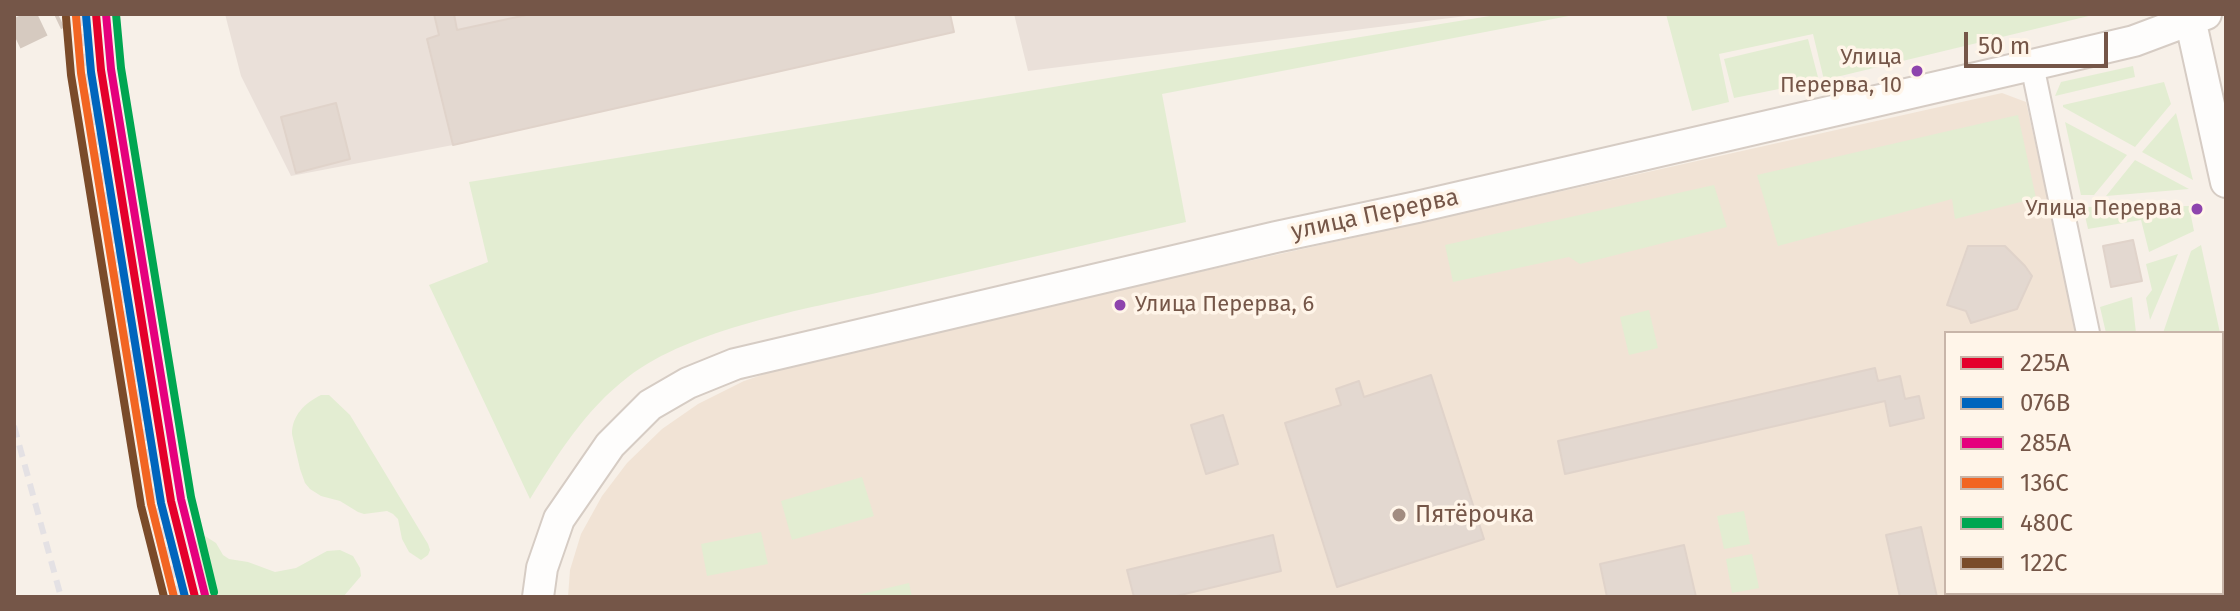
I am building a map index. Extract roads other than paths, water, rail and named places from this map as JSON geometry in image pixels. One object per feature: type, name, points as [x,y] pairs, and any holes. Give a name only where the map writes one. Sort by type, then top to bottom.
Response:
[{"type":"street","name":"улица Перерва","points":[[538,597],[542,568],[559,519],[610,445],[650,405],[688,383],[735,364],[2134,41],[2195,16]]},
{"type":"street","points":[[2195,16],[2226,182]]},
{"type":"street","points":[[2032,65],[2088,331]]},
{"type":"tunnel","points":[[14,35],[58,14]]},
{"type":"railway","points":[[81,14],[86,72],[157,505],[180,597]]},
{"type":"railway","points":[[14,426],[61,597]]},
{"type":"place","name":"Улица Перерва, 10","points":[[1917,71]]},
{"type":"place","name":"Улица Перерва","points":[[2197,209]]},
{"type":"place","name":"Улица Перерва, 6","points":[[1120,305]]},
{"type":"place","name":"Пятёрочка","points":[[1399,515]]}]
